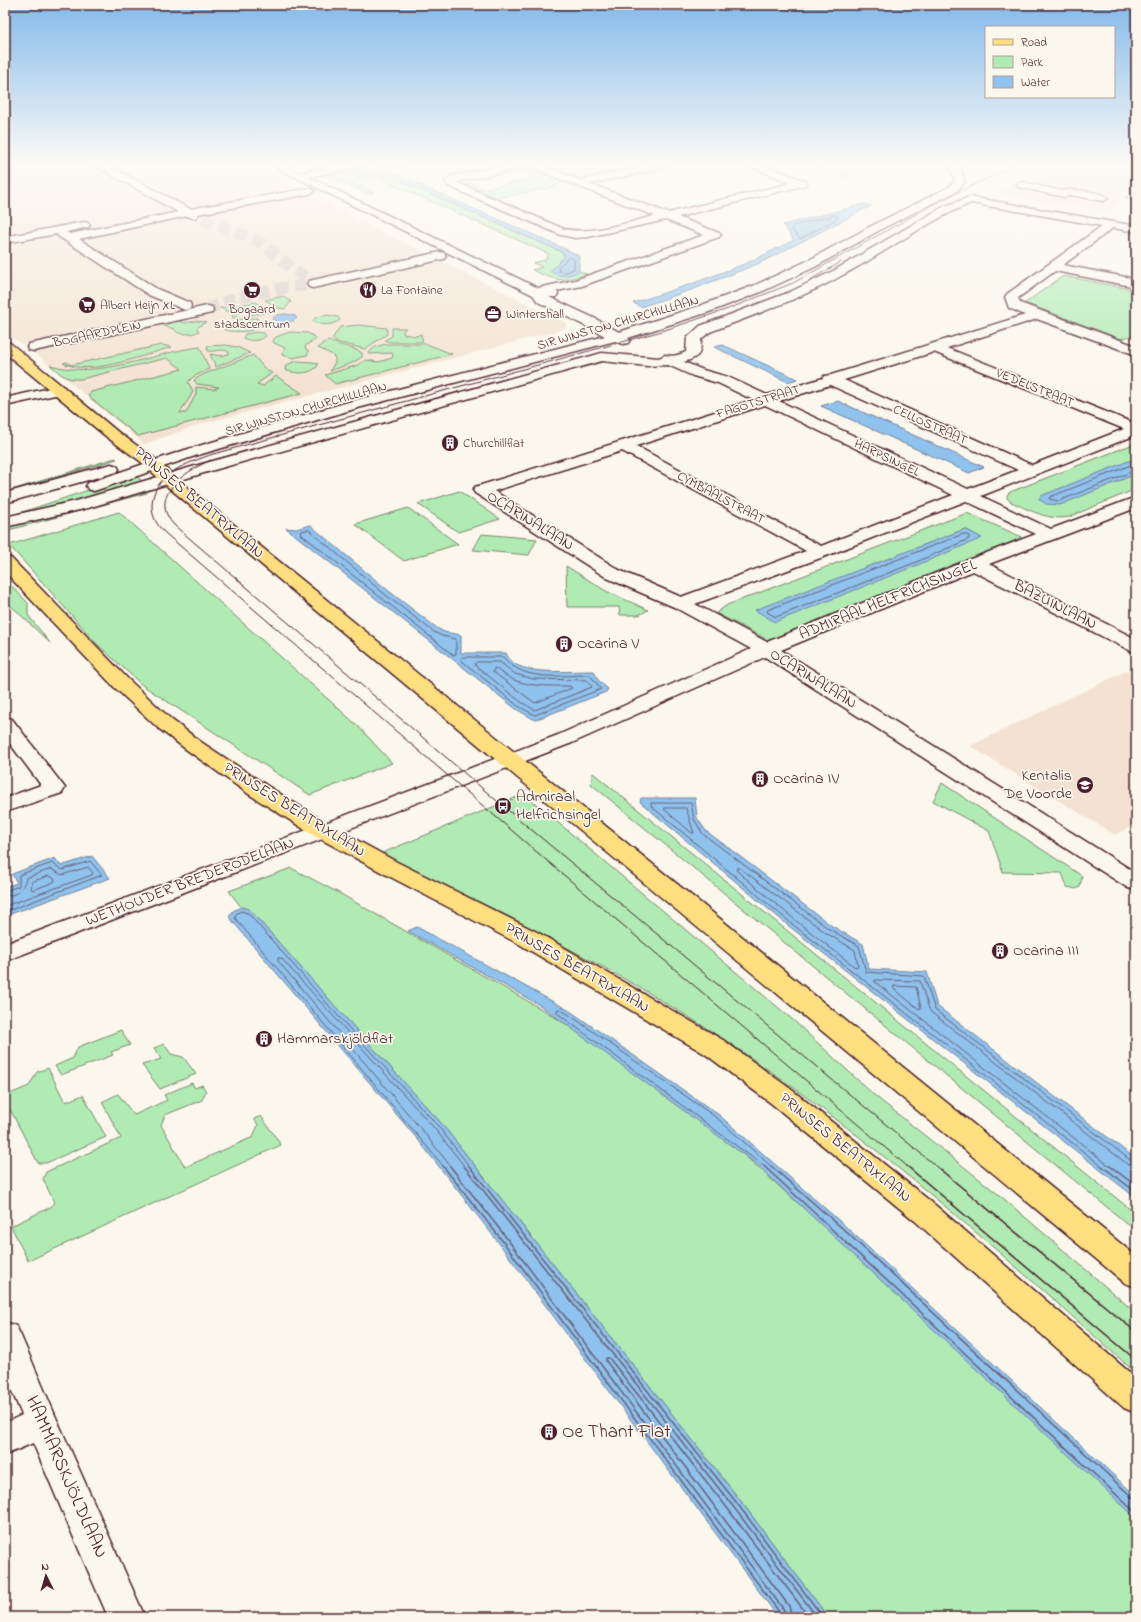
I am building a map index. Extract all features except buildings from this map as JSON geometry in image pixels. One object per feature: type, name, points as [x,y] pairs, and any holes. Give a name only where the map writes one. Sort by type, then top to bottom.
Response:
[{"type":"main road","name":"PRINSES BEATRIXLAAN","points":[[5,346],[113,435],[150,462],[169,480],[1136,1274]]},
{"type":"main road","name":"PRINSES BEATRIXLAAN","points":[[5,562],[121,684],[165,724],[224,768],[323,831],[389,867],[528,938],[714,1047],[782,1097],[925,1213],[1136,1398]]},
{"type":"street","points":[[73,241],[153,292],[185,306]]},
{"type":"street","name":"HARPSINGEL","points":[[431,241],[537,292],[542,299],[603,322],[616,337],[638,347],[679,360]]},
{"type":"street","points":[[537,292],[578,283],[699,241]]},
{"type":"street","points":[[812,250],[830,241]]},
{"type":"street","name":"SIR WINSTON CHURCHILLLAAN","points":[[5,498],[197,451],[353,405],[639,331],[704,310],[743,294],[811,264],[853,241]]},
{"type":"street","name":"SIR WINSTON CHURCHILLLAAN","points":[[5,522],[49,513],[169,480],[208,467],[602,357],[621,358],[639,362],[679,360],[691,355],[694,350],[694,338],[705,329],[794,295],[837,274],[893,241]]},
{"type":"street","points":[[1089,241],[1011,297],[1014,305],[1136,352]]},
{"type":"street","points":[[314,284],[339,280],[440,256]]},
{"type":"street","points":[[778,267],[798,257]]},
{"type":"street","points":[[1053,267],[1136,283]]},
{"type":"street","name":"SIR WINSTON CHURCHILLLAAN","points":[[5,514],[150,462],[204,438],[603,322],[623,323],[689,303],[736,284]]},
{"type":"street","name":"BOGAARDPLEIN","points":[[34,347],[208,310]]},
{"type":"street","name":"FAGOTSTRAAT","points":[[481,490],[829,379],[1037,315]]},
{"type":"street","name":"HARPSINGEL","points":[[623,323],[658,343],[698,373],[723,380],[1051,535]]},
{"type":"street","name":"VEDELSTRAAT","points":[[934,347],[1136,430]]},
{"type":"street","name":"CELLOSTRAAT","points":[[829,379],[1031,470]]},
{"type":"street","points":[[5,402],[59,390]]},
{"type":"street","points":[[680,603],[820,552],[1136,430]]},
{"type":"street","name":"CYMBAALSTRAAT","points":[[623,444],[820,552]]},
{"type":"street","name":"OCARINALAAN","points":[[481,490],[613,574],[680,603],[766,649],[1136,883]]},
{"type":"street","name":"ADMIRAAL HELFRICHSINGEL","points":[[510,760],[565,739],[766,649],[974,564],[1136,502]]},
{"type":"street","name":"BAZUINLAAN","points":[[974,564],[1136,646]]},
{"type":"street","points":[[5,724],[54,788],[5,805]]},
{"type":"street","name":"WETHOUDER BREDERODELAAN","points":[[5,953],[510,760]]},
{"type":"street","name":"HAMMARSKJÖLDLAAN","points":[[5,1336],[41,1422],[127,1617]]},
{"type":"street","points":[[5,1440],[41,1422]]},
{"type":"shaded area","name":"Bogaard stadscentrum","points":[[5,241],[400,241],[566,323],[565,328],[557,331],[201,424],[144,444],[41,358],[5,332]]},
{"type":"shaded area","name":"Kentalis De Voorde","points":[[1128,670],[1136,674],[1136,824],[1115,835],[970,746]]},
{"type":"green space","points":[[519,241],[536,241],[562,252],[574,273],[579,271],[587,274],[559,280],[532,270],[542,267],[533,263],[545,260],[549,254]]},
{"type":"green space","points":[[1063,276],[1136,290],[1136,322],[1131,324],[1136,326],[1136,334],[1121,339],[1025,303]]},
{"type":"green space","points":[[283,296],[291,302],[285,309],[278,308],[265,300]]},
{"type":"green space","points":[[256,302],[270,312],[250,315],[250,312],[242,311],[236,313],[239,317],[233,318],[232,313],[220,308]]},
{"type":"green space","points":[[328,315],[338,317],[340,320],[326,325],[313,321],[316,317]]},
{"type":"green space","points":[[245,318],[257,318],[261,324],[249,331],[238,332],[224,330],[234,322]]},
{"type":"green space","points":[[177,320],[184,323],[196,321],[206,322],[197,328],[199,331],[189,334],[178,333],[174,329],[164,326],[163,324]]},
{"type":"green space","points":[[358,325],[387,328],[387,334],[365,349],[336,342],[332,339],[340,327]]},
{"type":"green space","points":[[392,328],[406,328],[403,331],[403,334],[416,336],[421,334],[423,342],[388,342],[385,340],[392,336]]},
{"type":"green space","points":[[257,332],[264,333],[266,336],[255,340],[243,338],[245,334]]},
{"type":"green space","points":[[290,332],[308,333],[316,338],[306,345],[305,348],[309,351],[307,355],[293,358],[282,355],[285,348],[274,343],[273,340],[276,337]]},
{"type":"green space","points":[[329,341],[350,347],[362,353],[362,357],[352,363],[330,371],[335,362],[335,358],[331,354],[318,348],[323,343]]},
{"type":"green space","points":[[396,344],[427,344],[452,354],[335,384],[325,375],[355,366],[366,360],[378,362],[392,358],[392,353],[368,354],[377,346]]},
{"type":"green space","points":[[161,345],[172,347],[102,366],[88,368],[75,367],[63,363],[67,362],[71,365]]},
{"type":"green space","points":[[226,345],[237,347],[250,353],[216,367],[210,354],[220,356],[229,354],[229,352],[224,350],[208,351],[207,346]]},
{"type":"green space","points":[[200,347],[209,369],[193,377],[188,382],[193,391],[180,413],[186,413],[196,394],[196,387],[214,389],[219,387],[197,384],[194,380],[204,374],[253,355],[266,370],[272,373],[257,384],[263,386],[276,376],[302,393],[138,436],[88,396],[91,392],[182,369],[167,358],[81,379],[71,379],[58,372],[50,365],[69,369],[107,367]]},
{"type":"green space","points":[[296,361],[313,362],[318,364],[313,370],[306,373],[285,370],[286,365]]},
{"type":"green space","points":[[1136,443],[1136,489],[1069,517],[1061,518],[1039,514],[1011,502],[1007,498],[1007,495],[1010,492]]},
{"type":"green space","points":[[115,458],[117,459],[5,493],[5,492]]},
{"type":"green space","points":[[134,475],[144,482],[10,518],[10,516]]},
{"type":"green space","points":[[149,487],[147,493],[5,531],[5,525]]},
{"type":"green space","points":[[459,491],[500,519],[458,532],[418,504]]},
{"type":"green space","points":[[408,508],[458,544],[404,561],[355,524]]},
{"type":"green space","points":[[119,512],[358,726],[392,763],[310,795],[142,685],[97,644],[9,545]]},
{"type":"green space","points":[[967,513],[1022,537],[966,564],[778,641],[764,638],[716,613],[727,605]],"holes":[[[965,529],[981,538],[756,611]]]},
{"type":"green space","points":[[482,534],[537,539],[529,555],[473,550]]},
{"type":"green space","points":[[566,566],[606,591],[648,610],[639,615],[620,615],[619,607],[567,607]]},
{"type":"green space","points":[[5,579],[28,603],[28,615],[50,643],[5,600]]},
{"type":"green space","points":[[593,773],[1136,1214],[1136,1231],[591,784]]},
{"type":"green space","points":[[942,783],[1082,876],[1080,887],[1076,889],[1067,887],[1062,873],[1003,872],[989,831],[933,801]]},
{"type":"green space","points":[[524,794],[793,1020],[874,1095],[1003,1198],[1136,1313],[1136,1373],[1027,1276],[915,1182],[800,1092],[740,1051],[643,989],[531,929],[380,854]]},
{"type":"green space","points":[[291,868],[339,893],[545,1011],[616,1055],[734,1146],[874,1271],[1136,1516],[1136,1617],[828,1617],[740,1500],[441,1123],[249,909],[241,907],[229,891]]},
{"type":"green space","points":[[121,1030],[130,1045],[111,1052],[113,1055],[61,1075],[55,1066],[73,1058],[78,1047]]},
{"type":"green space","points":[[164,1044],[171,1054],[183,1057],[196,1074],[160,1089],[142,1065],[161,1059],[154,1048]]},
{"type":"green space","points":[[48,1068],[65,1102],[83,1095],[106,1137],[46,1163],[38,1163],[5,1100],[5,1096],[29,1086],[37,1072]]},
{"type":"green space","points":[[192,1083],[195,1088],[202,1085],[206,1091],[202,1100],[165,1115],[161,1125],[185,1167],[253,1137],[258,1125],[254,1119],[261,1116],[281,1145],[28,1261],[11,1226],[51,1207],[54,1202],[43,1179],[46,1172],[121,1138],[102,1102],[118,1094],[134,1115],[167,1100],[164,1095]]},
{"type":"water","points":[[536,241],[547,241],[579,256],[579,271],[564,276],[557,275],[550,271],[565,256],[562,252]]},
{"type":"water","points":[[793,241],[803,241],[760,263],[694,289],[641,307],[633,303],[691,284],[747,263]]},
{"type":"water","points":[[277,315],[294,315],[297,318],[285,323],[272,319]]},
{"type":"water","points":[[723,345],[797,379],[788,382],[714,347]]},
{"type":"water","points":[[838,401],[984,467],[969,473],[821,406]]},
{"type":"water","points":[[1136,458],[1136,474],[1060,505],[1046,504],[1039,499],[1041,496]]},
{"type":"water","points":[[310,525],[390,592],[437,628],[444,632],[461,635],[461,653],[506,653],[515,664],[526,669],[555,672],[594,671],[598,680],[608,689],[606,692],[535,720],[516,709],[286,528],[296,529]]},
{"type":"water","points":[[965,529],[982,538],[775,622],[755,610]]},
{"type":"water","points":[[641,798],[695,798],[697,818],[706,831],[832,926],[863,944],[869,969],[927,972],[937,1006],[1136,1159],[1136,1198],[790,927],[640,802]]},
{"type":"water","points":[[92,856],[110,878],[5,916],[5,887],[17,883],[12,874],[55,858],[61,866]]},
{"type":"water","points":[[241,907],[249,909],[441,1123],[740,1500],[828,1617],[778,1617],[498,1242],[419,1141],[229,917],[233,911]]},
{"type":"water","points":[[417,927],[570,1011],[719,1115],[844,1225],[1136,1496],[1136,1518],[755,1163],[541,1006],[408,931]]},
{"type":"tunnel","points":[[207,310],[232,299],[272,290],[313,284],[258,241]]},
{"type":"tram line","points":[[869,241],[793,283],[728,309],[662,331],[213,454],[193,461],[173,471],[165,478],[158,486],[154,495],[152,506],[156,521],[165,533],[552,865],[908,1167]]},
{"type":"tram line","points":[[810,280],[841,262]]},
{"type":"tram line","points":[[211,460],[181,478],[167,495],[165,505],[167,515],[175,526],[503,806],[937,1167]]},
{"type":"tram line","points":[[907,1166],[1136,1360]]},
{"type":"tram line","points":[[936,1166],[1136,1332]]},
{"type":"place","name":"Bogaard stadscentrum","points":[[252,290]]},
{"type":"place","name":"La Fontaine","points":[[368,290]]},
{"type":"place","name":"Albert Heijn XL","points":[[87,305]]},
{"type":"place","name":"Wintershall","points":[[493,314]]},
{"type":"place","name":"Churchillflat","points":[[450,443]]},
{"type":"place","name":"Ocarina V","points":[[564,644]]},
{"type":"place","name":"Ocarina IV","points":[[760,779]]},
{"type":"place","name":"Kentalis De Voorde","points":[[1085,785]]},
{"type":"place","name":"Admiraal Helfrichsingel","points":[[503,806]]},
{"type":"place","name":"Ocarina III","points":[[1000,951]]},
{"type":"place","name":"Hammarskjöldflat","points":[[264,1039]]},
{"type":"place","name":"Oe Thant Flat","points":[[549,1432]]}]
